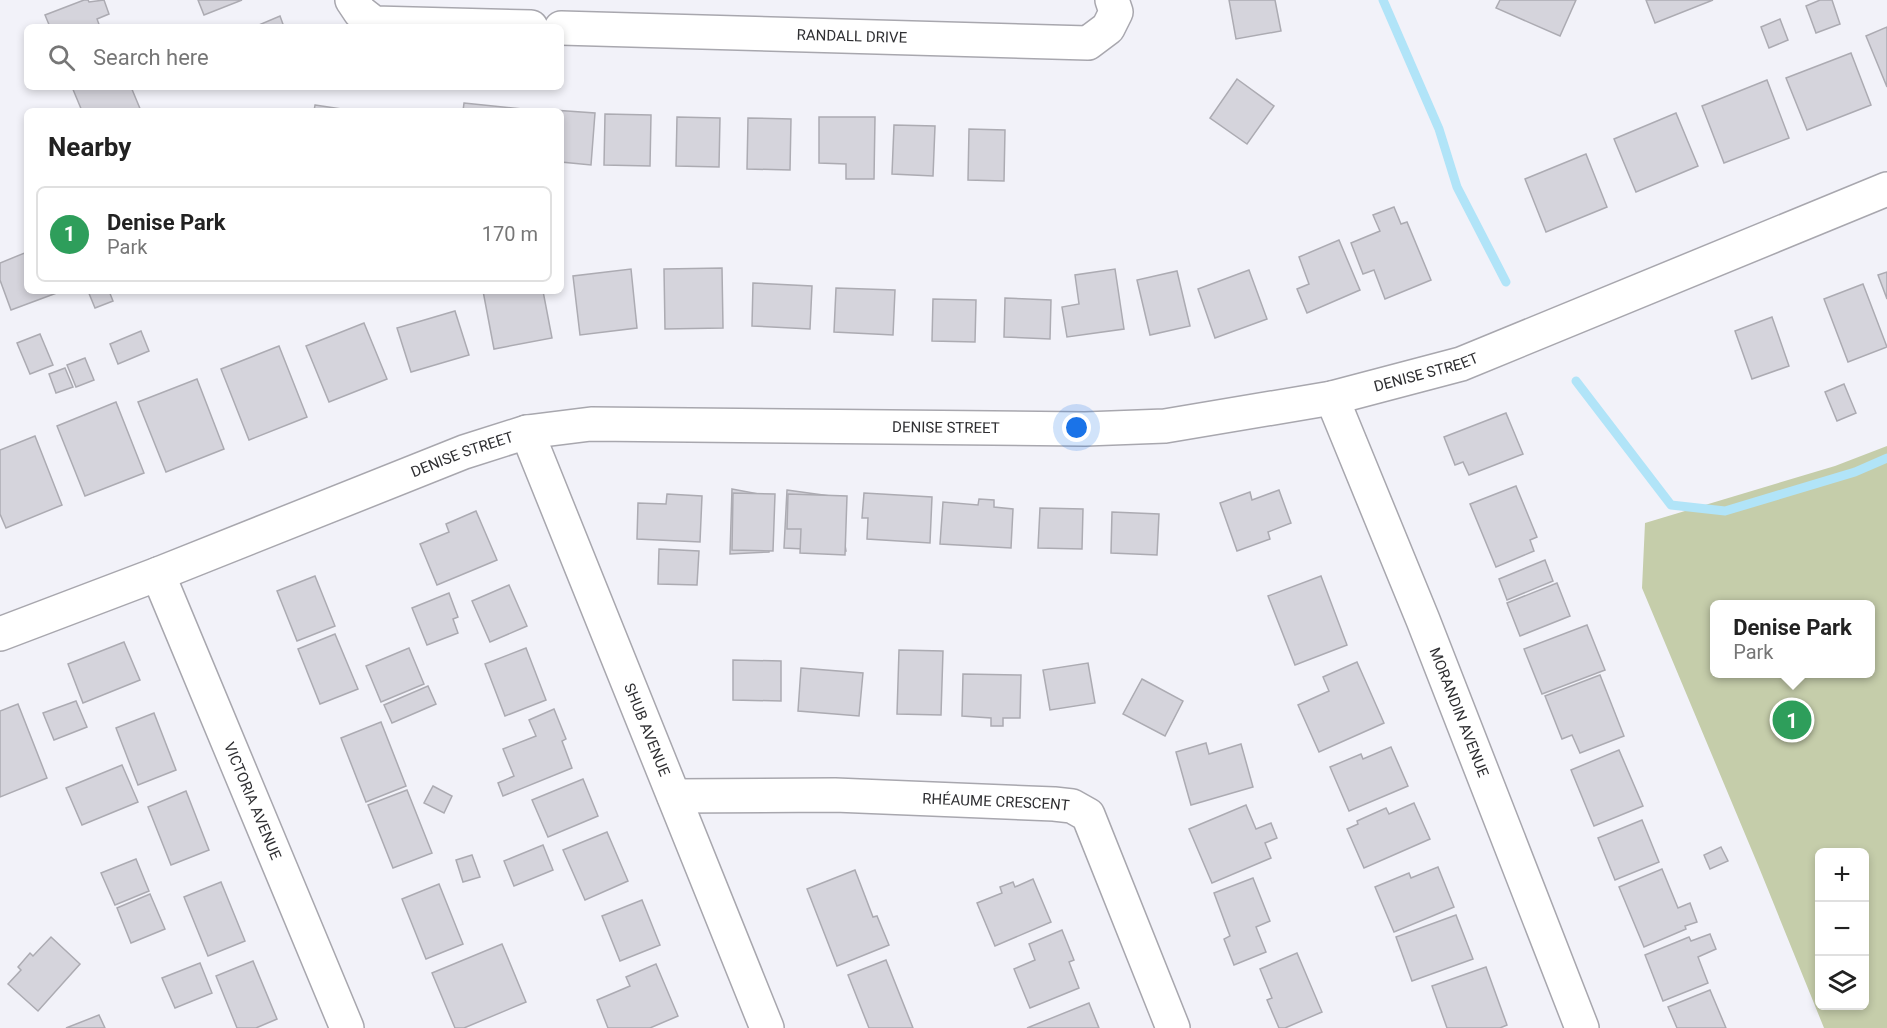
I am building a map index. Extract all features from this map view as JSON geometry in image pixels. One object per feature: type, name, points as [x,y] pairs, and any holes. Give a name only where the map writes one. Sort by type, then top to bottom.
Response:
[{"type":"street","points":[[352,0],[360,12],[374,23],[413,24]]},
{"type":"street","name":"RANDALL DRIVE","points":[[564,28],[1088,43],[1108,28],[1116,12],[1112,0]]},
{"type":"street","name":"DENISE STREET","points":[[0,634],[158,574],[464,452],[527,432],[591,424],[1097,429],[1166,426],[1332,398],[1461,364],[1887,189]]},
{"type":"street","name":"MORANDIN AVENUE","points":[[1332,398],[1423,620],[1582,1028]]},
{"type":"street","name":"SHUB AVENUE","points":[[527,432],[767,1028]]},
{"type":"street","name":"VICTORIA AVENUE","points":[[158,574],[347,1028]]},
{"type":"street","name":"RHÉAUME CRESCENT","points":[[674,796],[835,795],[1072,806],[1088,815],[1173,1028]]},
{"type":"green space","points":[[1887,446],[1887,1028],[1824,1028],[1817,1010],[1869,1010],[1869,848],[1815,848],[1815,1006],[1642,588],[1645,523],[1835,466]]},
{"type":"building","points":[[84,0],[89,2],[104,0],[109,14],[97,19],[99,24],[49,24],[45,15]]},
{"type":"building","points":[[198,0],[242,0],[204,15]]},
{"type":"building","points":[[1229,0],[1275,0],[1281,31],[1236,39]]},
{"type":"building","points":[[1500,0],[1576,0],[1560,36],[1496,8]]},
{"type":"building","points":[[1646,0],[1713,0],[1655,23]]},
{"type":"building","points":[[1820,0],[1832,0],[1840,24],[1816,33],[1806,6]]},
{"type":"building","points":[[280,16],[283,24],[261,24]]},
{"type":"building","points":[[1780,19],[1788,40],[1769,48],[1761,27]]},
{"type":"building","points":[[1887,27],[1887,87],[1866,36]]},
{"type":"building","points":[[1851,53],[1871,105],[1807,130],[1786,78]]},
{"type":"building","points":[[1237,79],[1274,106],[1247,144],[1210,118]]},
{"type":"building","points":[[1767,80],[1789,138],[1724,163],[1702,106]]},
{"type":"building","points":[[73,90],[132,90],[140,108],[81,108]]},
{"type":"building","points":[[464,103],[512,108],[463,108]]},
{"type":"building","points":[[315,105],[335,108],[314,108]]},
{"type":"building","points":[[564,111],[595,113],[591,165],[564,162]]},
{"type":"building","points":[[1676,113],[1698,166],[1636,192],[1614,139]]},
{"type":"building","points":[[605,114],[651,115],[650,166],[604,165]]},
{"type":"building","points":[[677,117],[720,118],[719,167],[676,166]]},
{"type":"building","points":[[819,117],[875,117],[874,179],[846,179],[846,164],[819,163]]},
{"type":"building","points":[[748,118],[791,119],[790,170],[747,169]]},
{"type":"building","points":[[894,125],[935,126],[933,176],[892,174]]},
{"type":"building","points":[[969,129],[1005,130],[1004,181],[968,180]]},
{"type":"building","points":[[1586,154],[1607,207],[1546,232],[1525,179]]},
{"type":"building","points":[[1394,207],[1401,224],[1407,222],[1431,280],[1385,299],[1374,270],[1363,274],[1351,243],[1380,231],[1373,215]]},
{"type":"building","points":[[1339,240],[1360,290],[1307,313],[1297,289],[1309,284],[1299,257]]},
{"type":"building","points":[[24,253],[24,294],[54,294],[11,310],[0,280],[0,263]]},
{"type":"building","points":[[722,268],[723,328],[665,329],[664,269]]},
{"type":"building","points":[[631,269],[637,328],[580,335],[573,276]]},
{"type":"building","points":[[1115,269],[1124,329],[1067,337],[1062,307],[1079,304],[1075,275]]},
{"type":"building","points":[[1249,270],[1267,319],[1215,338],[1198,289]]},
{"type":"building","points":[[1177,271],[1190,326],[1150,335],[1137,280]]},
{"type":"building","points":[[1887,272],[1887,299],[1878,275]]},
{"type":"building","points":[[753,283],[812,286],[810,329],[752,326]]},
{"type":"building","points":[[1863,284],[1887,347],[1848,362],[1824,299]]},
{"type":"building","points":[[836,288],[895,290],[893,335],[834,332]]},
{"type":"building","points":[[89,294],[110,294],[113,301],[95,308]]},
{"type":"building","points":[[484,294],[544,294],[552,338],[494,349]]},
{"type":"building","points":[[1005,298],[1051,300],[1050,339],[1004,337]]},
{"type":"building","points":[[933,299],[976,300],[975,342],[932,341]]},
{"type":"building","points":[[455,311],[469,355],[411,372],[397,328]]},
{"type":"building","points":[[1772,317],[1789,366],[1752,379],[1735,331]]},
{"type":"building","points":[[364,323],[387,379],[329,402],[306,346]]},
{"type":"building","points":[[141,331],[149,351],[118,364],[110,344]]},
{"type":"building","points":[[40,334],[53,365],[30,374],[17,343]]},
{"type":"building","points":[[279,346],[307,417],[249,440],[221,369]]},
{"type":"building","points":[[85,358],[94,380],[76,387],[67,365]]},
{"type":"building","points":[[65,368],[73,387],[56,393],[49,374]]},
{"type":"building","points":[[197,379],[224,449],[166,472],[138,402]]},
{"type":"building","points":[[1844,384],[1856,413],[1837,421],[1825,392]]},
{"type":"building","points":[[116,402],[144,473],[85,496],[57,426]]},
{"type":"building","points":[[1506,413],[1523,454],[1469,475],[1463,462],[1455,465],[1444,437]]},
{"type":"building","points":[[35,436],[62,505],[6,528],[0,514],[0,450]]},
{"type":"building","points":[[1516,486],[1537,537],[1530,540],[1534,551],[1496,567],[1470,504]]},
{"type":"building","points":[[732,489],[770,496],[769,552],[730,554]]},
{"type":"building","points":[[787,490],[837,497],[846,551],[784,548]]},
{"type":"building","points":[[1279,490],[1291,523],[1268,532],[1270,539],[1237,551],[1220,503],[1250,492],[1252,500]]},
{"type":"building","points":[[733,493],[775,494],[773,551],[732,550]]},
{"type":"building","points":[[864,493],[932,497],[930,543],[867,539],[868,518],[862,518]]},
{"type":"building","points":[[667,494],[702,496],[700,542],[637,539],[638,503],[666,504]]},
{"type":"building","points":[[788,494],[847,496],[845,555],[800,553],[801,529],[787,529]]},
{"type":"building","points":[[979,499],[994,500],[994,507],[1013,509],[1011,548],[940,544],[943,502],[978,505]]},
{"type":"building","points":[[1040,508],[1083,509],[1082,549],[1038,548]]},
{"type":"building","points":[[476,511],[497,560],[437,585],[420,544],[449,532],[446,524]]},
{"type":"building","points":[[1112,512],[1159,514],[1157,555],[1111,553]]},
{"type":"building","points":[[659,549],[699,551],[697,585],[658,584]]},
{"type":"building","points":[[1545,560],[1553,581],[1507,600],[1499,579]]},
{"type":"building","points":[[315,576],[335,626],[297,641],[277,591]]},
{"type":"building","points":[[1321,576],[1347,645],[1295,665],[1268,596]]},
{"type":"building","points":[[1557,583],[1570,616],[1520,636],[1507,603]]},
{"type":"building","points":[[509,585],[527,626],[490,642],[472,601]]},
{"type":"building","points":[[449,593],[458,617],[453,619],[458,633],[427,645],[412,608]]},
{"type":"building","points":[[1587,625],[1605,670],[1542,694],[1524,649]]},
{"type":"building","points":[[335,634],[358,689],[320,704],[298,649]]},
{"type":"building","points":[[124,642],[140,680],[83,703],[68,664]]},
{"type":"building","points":[[409,648],[424,684],[381,702],[366,666]]},
{"type":"building","points":[[526,648],[546,700],[505,716],[485,664]]},
{"type":"building","points":[[899,650],[943,651],[941,715],[897,714]]},
{"type":"building","points":[[733,660],[781,661],[781,701],[733,700]]},
{"type":"building","points":[[1357,662],[1384,723],[1319,752],[1298,705],[1329,691],[1323,677]]},
{"type":"building","points":[[1088,663],[1095,703],[1050,710],[1043,670]]},
{"type":"building","points":[[801,668],[863,673],[859,716],[798,711]]},
{"type":"building","points":[[963,674],[1021,675],[1020,718],[1003,718],[1003,726],[991,726],[991,718],[962,716]]},
{"type":"building","points":[[1600,675],[1624,736],[1580,753],[1572,735],[1562,739],[1545,696]]},
{"type":"building","points":[[1142,679],[1183,701],[1165,736],[1123,714]]},
{"type":"building","points":[[428,686],[436,704],[392,723],[384,705]]},
{"type":"building","points":[[76,701],[87,727],[54,740],[43,713]]},
{"type":"building","points":[[18,704],[47,778],[0,797],[0,711]]},
{"type":"building","points":[[554,709],[566,739],[562,741],[572,768],[503,796],[498,783],[514,776],[503,749],[536,736],[529,720]]},
{"type":"building","points":[[154,713],[176,770],[138,785],[116,728]]},
{"type":"building","points":[[381,722],[406,786],[366,802],[341,738]]},
{"type":"building","points":[[1206,743],[1209,754],[1241,744],[1253,787],[1191,805],[1176,752]]},
{"type":"building","points":[[1391,747],[1408,786],[1349,811],[1330,767],[1361,754],[1363,759]]},
{"type":"building","points":[[1619,750],[1643,806],[1594,826],[1571,770]]},
{"type":"building","points":[[122,765],[138,802],[82,825],[66,788]]},
{"type":"building","points":[[583,779],[598,816],[548,837],[532,800]]},
{"type":"building","points":[[433,786],[452,796],[444,813],[424,803]]},
{"type":"building","points":[[407,790],[432,853],[393,868],[368,805]]},
{"type":"building","points":[[186,791],[209,850],[171,865],[148,807]]},
{"type":"building","points":[[1414,803],[1430,839],[1364,868],[1347,829],[1358,824],[1357,821],[1386,808],[1389,814]]},
{"type":"building","points":[[1246,805],[1256,829],[1271,823],[1277,838],[1265,843],[1271,858],[1212,883],[1189,829]]},
{"type":"building","points":[[1642,820],[1659,862],[1615,880],[1598,838]]},
{"type":"building","points":[[607,832],[628,881],[585,900],[563,850]]},
{"type":"building","points":[[543,845],[553,870],[514,886],[504,861]]},
{"type":"building","points":[[1721,847],[1728,861],[1710,869],[1704,855]]},
{"type":"building","points":[[472,855],[480,877],[463,882],[456,860]]},
{"type":"building","points":[[136,859],[149,891],[115,905],[101,873]]},
{"type":"building","points":[[1438,867],[1454,907],[1394,932],[1375,887],[1409,873],[1411,878]]},
{"type":"building","points":[[1662,869],[1678,908],[1690,903],[1697,922],[1644,947],[1619,887]]},
{"type":"building","points":[[855,870],[873,917],[877,916],[889,945],[837,966],[807,889]]},
{"type":"building","points":[[1253,878],[1270,921],[1256,927],[1266,952],[1234,965],[1224,939],[1230,936],[1214,893]]},
{"type":"building","points":[[1033,879],[1051,922],[995,946],[977,903],[1002,893],[1000,887],[1013,882],[1015,887]]},
{"type":"building","points":[[221,882],[245,941],[208,956],[184,897]]},
{"type":"building","points":[[439,884],[463,944],[426,959],[402,899]]},
{"type":"building","points":[[150,894],[165,929],[131,943],[117,908]]},
{"type":"building","points":[[642,900],[660,945],[620,961],[602,916]]},
{"type":"building","points":[[1456,915],[1473,959],[1412,981],[1396,937]]},
{"type":"building","points":[[1062,930],[1074,960],[1069,962],[1079,988],[1030,1008],[1014,969],[1035,960],[1029,944]]},
{"type":"building","points":[[1710,934],[1716,949],[1698,957],[1708,983],[1663,1001],[1645,955],[1689,937],[1691,941]]},
{"type":"building","points":[[51,937],[80,964],[38,1011],[8,984],[21,970],[18,967],[30,953],[33,956]]},
{"type":"building","points":[[502,944],[526,1002],[464,1028],[455,1028],[432,973]]},
{"type":"building","points":[[1297,953],[1322,1012],[1285,1028],[1279,1028],[1267,1000],[1272,998],[1260,969]]},
{"type":"building","points":[[886,960],[913,1028],[869,1028],[848,975]]},
{"type":"building","points":[[253,961],[277,1019],[256,1028],[237,1028],[216,976]]},
{"type":"building","points":[[200,963],[212,993],[175,1008],[162,978]]},
{"type":"building","points":[[656,964],[678,1016],[650,1028],[608,1028],[597,1000],[630,986],[626,977]]},
{"type":"building","points":[[1486,967],[1507,1025],[1500,1028],[1447,1028],[1432,986]]},
{"type":"building","points":[[1710,990],[1726,1028],[1677,1028],[1668,1007]]},
{"type":"building","points":[[1089,1003],[1099,1028],[1027,1028]]},
{"type":"building","points":[[99,1015],[105,1028],[66,1028]]},
{"type":"waterway","points":[[1383,0],[1439,129],[1457,187],[1506,282]]},
{"type":"waterway","points":[[1576,381],[1671,505],[1725,511],[1855,472],[1887,458]]},
{"type":"place","name":"Denise Park","points":[[1792,720]]}]
